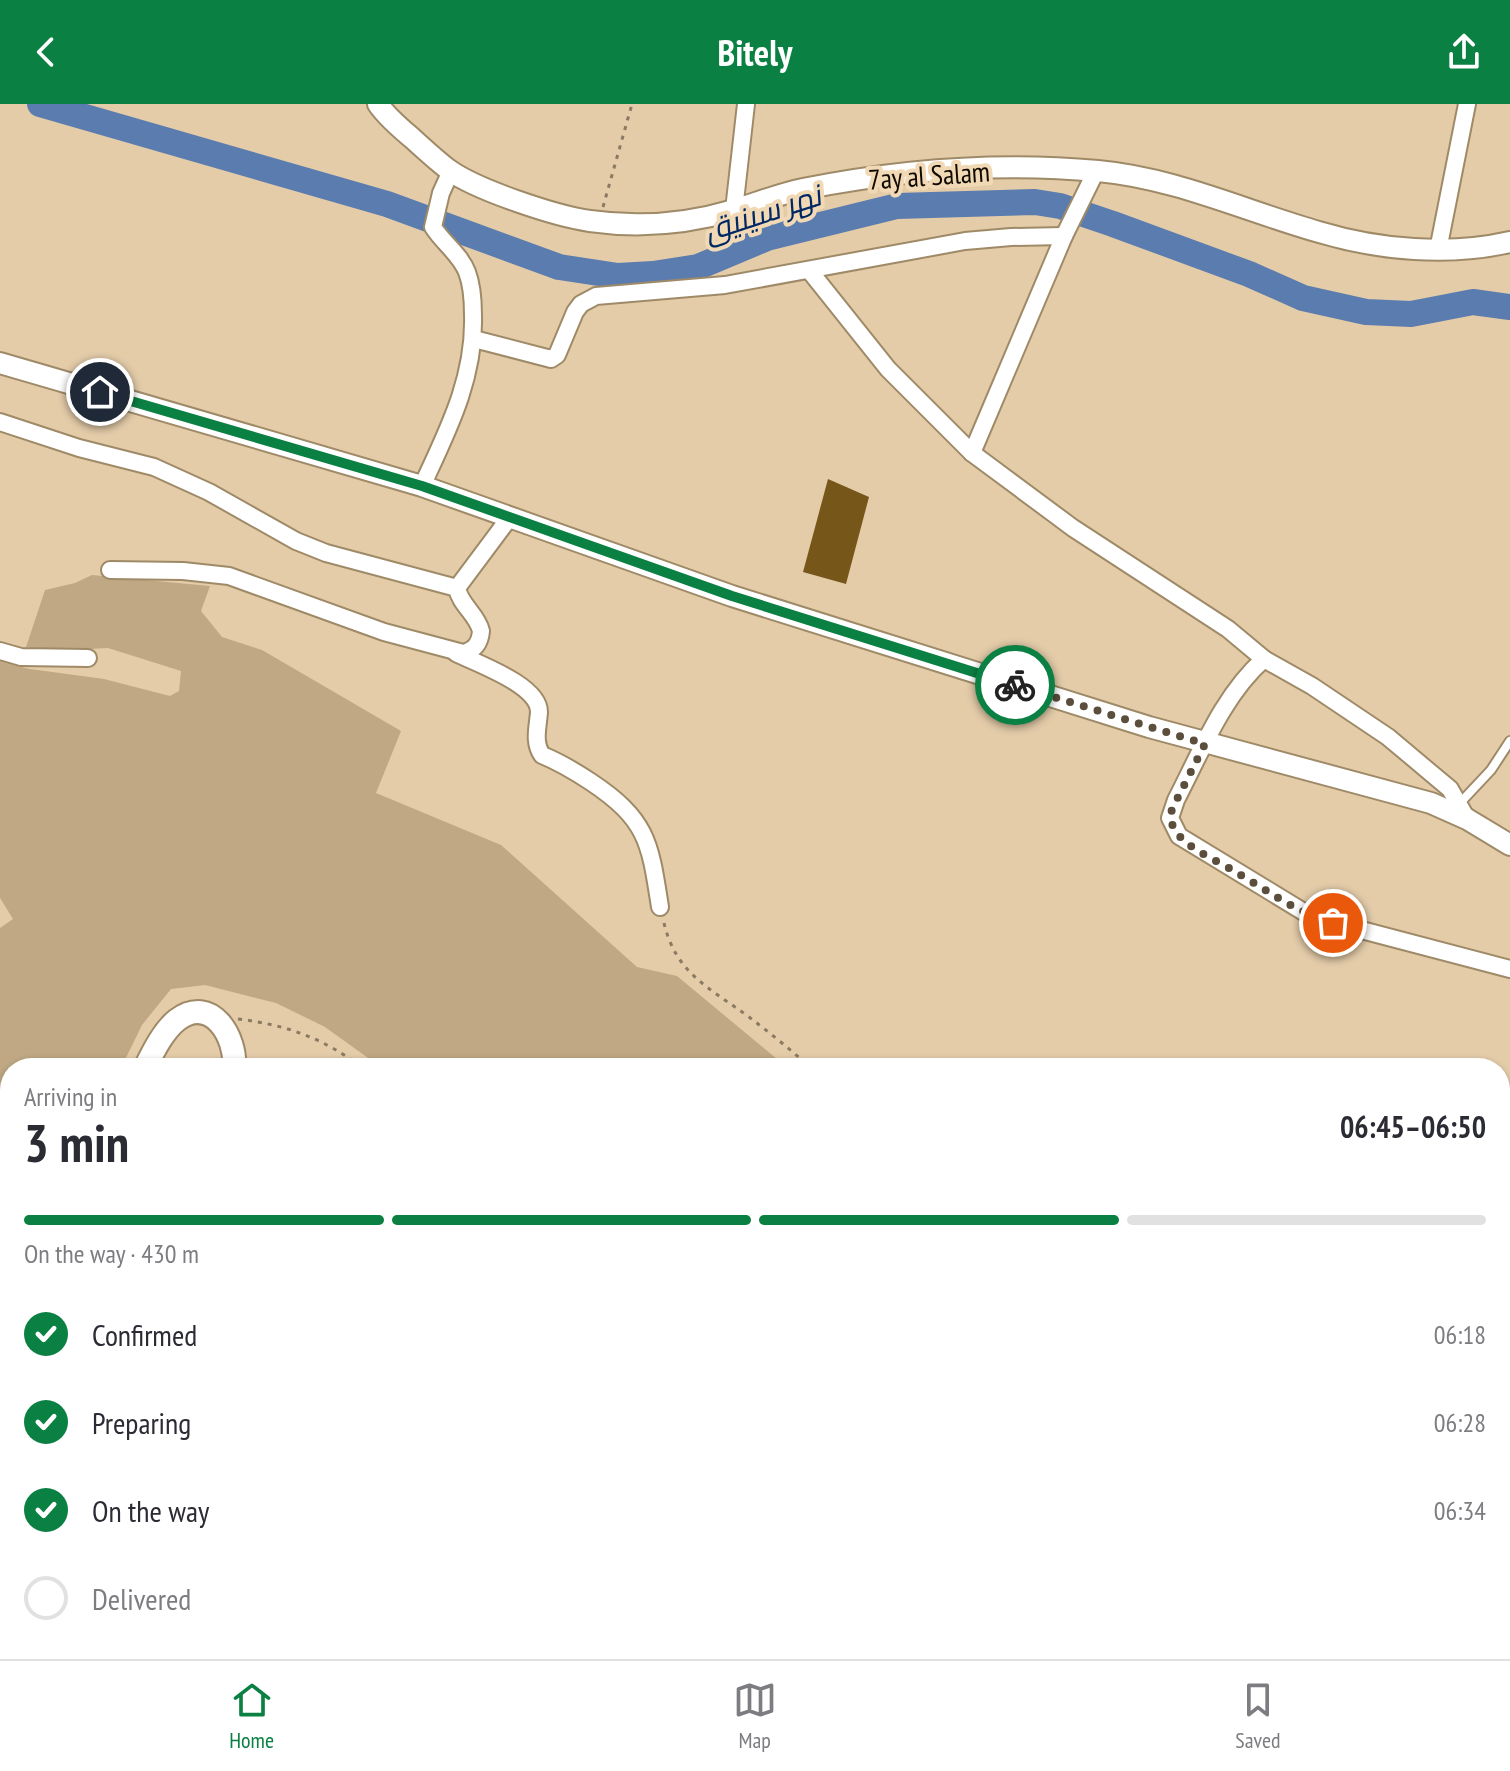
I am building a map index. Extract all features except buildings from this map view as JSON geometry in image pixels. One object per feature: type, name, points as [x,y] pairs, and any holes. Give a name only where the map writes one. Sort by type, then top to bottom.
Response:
[{"type":"main road","points":[[151,1058],[178,1019],[197,1013],[212,1016],[227,1030],[232,1040],[233,1058]]},
{"type":"street","name":"7ay al Salam","points":[[378,104],[451,171],[547,211],[599,222],[635,226],[669,224],[734,210],[798,190],[896,175],[981,169],[1092,179],[1145,178],[1198,191],[1322,233],[1378,244],[1438,250],[1484,248],[1510,242]]},
{"type":"street","points":[[734,210],[746,104]]},
{"type":"street","points":[[1438,250],[1467,104]]},
{"type":"street","points":[[422,486],[455,417],[469,370],[474,339],[472,288],[468,274],[463,263],[433,227],[441,193],[451,171]]},
{"type":"street","points":[[972,453],[1067,230],[1092,179]]},
{"type":"street","points":[[474,339],[551,359],[557,355],[581,304],[596,296],[725,285],[965,241],[1067,230]]},
{"type":"street","points":[[809,270],[888,369],[972,453],[1073,528],[1228,629],[1264,659],[1312,686],[1388,737],[1441,781],[1464,811],[1510,845]]},
{"type":"street","points":[[0,363],[422,486],[732,596],[1205,744],[1464,811]]},
{"type":"street","points":[[0,422],[79,448],[154,467],[209,492],[296,541],[326,553],[457,588]]},
{"type":"street","points":[[457,588],[510,517]]},
{"type":"street","points":[[110,570],[183,571],[229,576],[384,632],[455,652],[510,680],[532,694],[539,706],[536,742],[542,755],[584,778],[630,811],[644,836],[660,907]]},
{"type":"street","points":[[455,652],[471,651],[477,646],[481,631],[475,616],[461,601],[457,588]]},
{"type":"street","points":[[0,651],[21,657],[88,658]]},
{"type":"street","points":[[1264,659],[1235,692],[1172,809],[1171,823],[1179,836],[1312,917],[1510,969]]},
{"type":"lane","points":[[1464,811],[1510,741]]},
{"type":"path","points":[[599,222],[632,104]]},
{"type":"path","points":[[660,907],[667,938],[688,971],[798,1058]]},
{"type":"path","points":[[212,1016],[266,1023],[311,1035],[347,1058]]},
{"type":"shaded area","points":[[92,575],[210,586],[201,611],[222,637],[262,650],[401,731],[376,793],[501,845],[637,967],[677,976],[776,1058],[368,1058],[325,1027],[276,1003],[205,985],[171,989],[142,1025],[126,1058],[0,1058],[0,928],[13,919],[0,898],[0,662],[104,679],[170,696],[179,691],[181,671],[108,648],[51,651],[26,647],[45,590],[75,583]]},
{"type":"waterway","name":"نهر سينيق","points":[[40,104],[387,204],[559,267],[618,276],[698,267],[767,238],[897,206],[1035,202],[1060,206],[1113,224],[1249,274],[1303,298],[1366,312],[1411,314],[1473,302],[1510,307]]},
{"type":"way so far","points":[[1015,685],[1205,744],[1172,809],[1171,823],[1179,836],[1290,905],[1312,917],[1333,923]]},
{"type":"route","points":[[100,392],[422,486],[732,596],[1015,685]]}]
